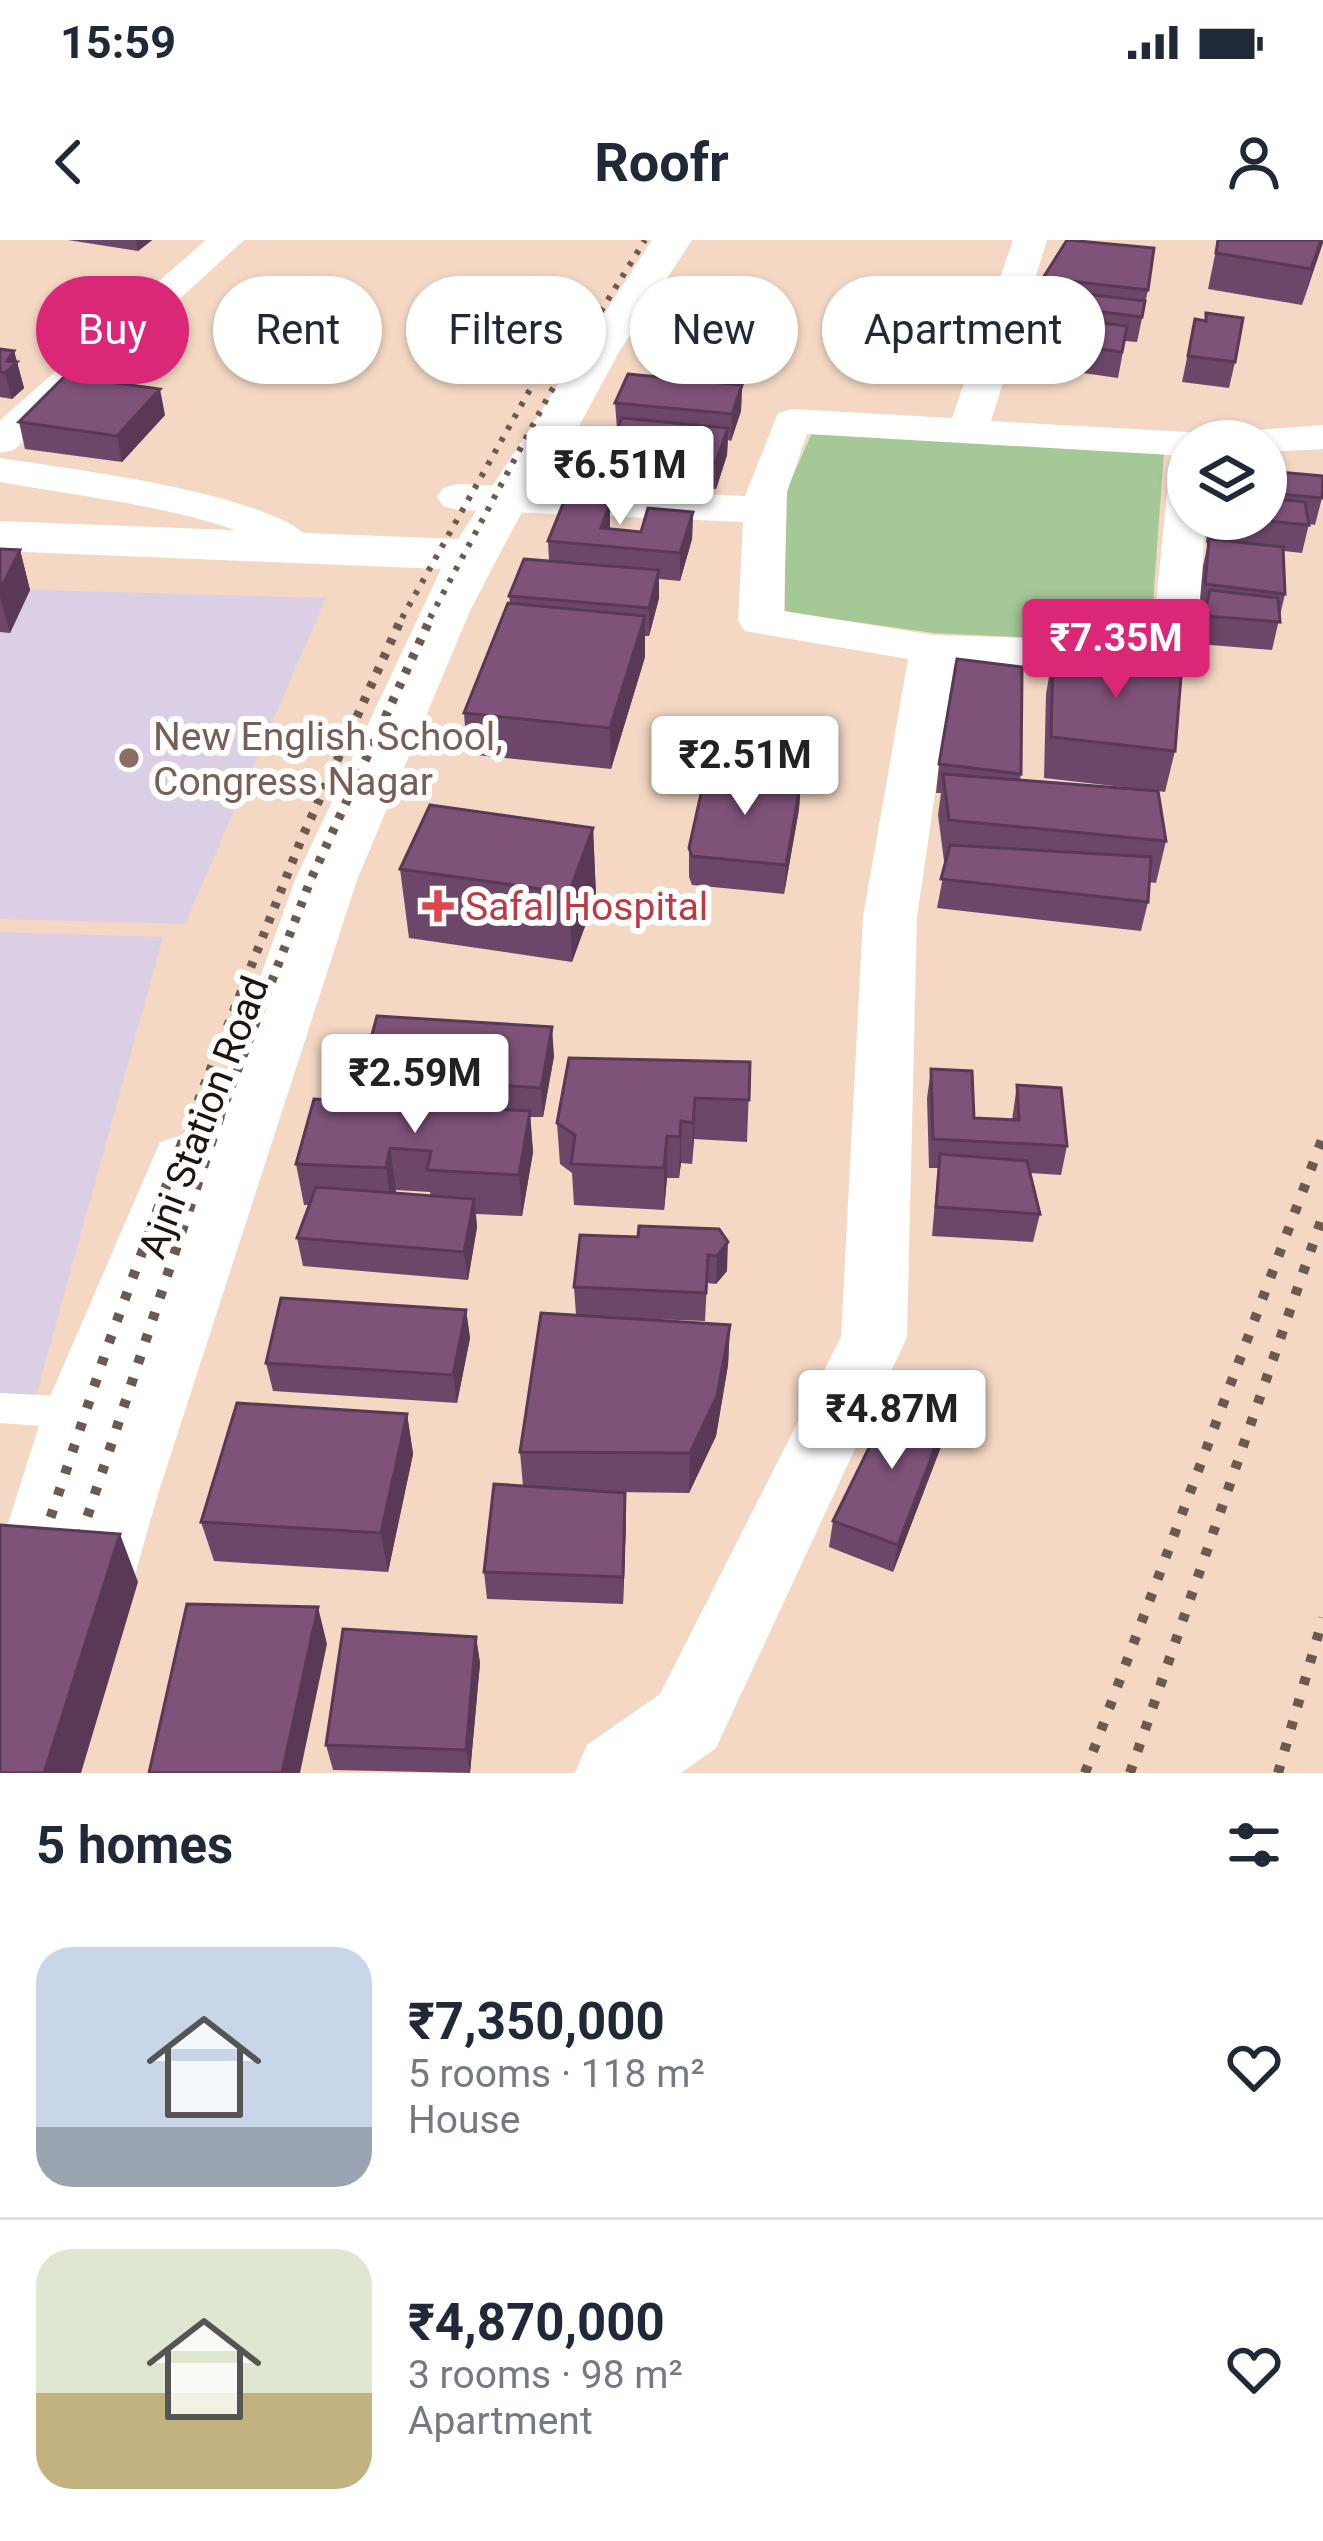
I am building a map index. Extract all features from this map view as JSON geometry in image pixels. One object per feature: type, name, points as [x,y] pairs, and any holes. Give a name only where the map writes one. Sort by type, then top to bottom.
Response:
[{"type":"main road","points":[[599,276],[622,240]]},
{"type":"main road","points":[[0,561],[326,555],[446,546],[547,442],[597,352],[672,240]]},
{"type":"main road","points":[[32,1773],[117,1494],[194,1200],[326,880],[446,546],[483,457]]},
{"type":"main road","points":[[0,536],[326,555],[446,546]]},
{"type":"main road","name":"Ajni Station Road","points":[[0,1689],[83,1413],[194,1200]]},
{"type":"street","points":[[0,441],[226,240]]},
{"type":"street","points":[[968,431],[1030,240]]},
{"type":"street","points":[[1167,443],[792,421],[766,492],[760,621],[933,649],[1174,657],[1182,540]]},
{"type":"street","points":[[1287,439],[1323,437]]},
{"type":"street","points":[[0,470],[236,515],[275,527],[326,555]]},
{"type":"street","points":[[446,546],[765,510]]},
{"type":"street","points":[[616,1773],[688,1721],[874,1337],[890,917],[933,649]]},
{"type":"lane","points":[[0,1408],[83,1413]]},
{"type":"shaded area","name":"New English School, Congress Nagar","points":[[0,589],[326,598],[185,924],[0,919]]},
{"type":"shaded area","points":[[0,932],[163,937],[34,1403],[0,1401]]},
{"type":"green space","points":[[812,433],[1164,452],[1150,643],[934,633],[785,612],[785,494]]},
{"type":"building","points":[[1067,240],[1154,248],[1148,290],[1105,285],[1105,276],[1044,276]]},
{"type":"building","points":[[1218,240],[1321,240],[1311,269],[1216,253]]},
{"type":"building","points":[[1105,296],[1145,301],[1142,317],[1105,312]]},
{"type":"building","points":[[1206,313],[1243,318],[1235,362],[1188,356],[1195,319],[1206,321]]},
{"type":"building","points":[[1105,323],[1127,326],[1122,352],[1105,350]]},
{"type":"building","points":[[0,349],[14,351],[7,361],[17,362],[5,373],[0,372]]},
{"type":"building","points":[[628,374],[630,384],[742,385],[732,414],[615,403]]},
{"type":"building","points":[[57,384],[160,389],[117,436],[19,422]]},
{"type":"building","points":[[622,418],[728,428],[716,462],[607,451]]},
{"type":"building","points":[[1287,473],[1323,476],[1322,498],[1287,495]]},
{"type":"building","points":[[565,499],[610,503],[601,528],[641,532],[648,508],[693,512],[680,553],[548,541]]},
{"type":"building","points":[[1287,500],[1305,502],[1309,525],[1287,523]]},
{"type":"building","points":[[1209,540],[1283,547],[1285,594],[1205,584]]},
{"type":"building","points":[[0,549],[20,550],[0,590]]},
{"type":"building","points":[[524,559],[659,570],[649,608],[509,596]]},
{"type":"building","points":[[1210,590],[1278,598],[1280,622],[1204,616]]},
{"type":"building","points":[[508,603],[645,616],[610,728],[464,713]]},
{"type":"building","points":[[1053,653],[1182,664],[1175,751],[1051,737]]},
{"type":"building","points":[[957,659],[1022,667],[1021,774],[939,764]]},
{"type":"building","points":[[706,771],[801,780],[786,865],[692,856],[689,848]]},
{"type":"building","points":[[943,774],[1158,791],[1166,841],[949,820]]},
{"type":"building","points":[[430,805],[593,828],[569,893],[400,869]]},
{"type":"building","points":[[950,845],[1151,857],[1148,902],[941,879]]},
{"type":"building","points":[[377,1016],[552,1027],[541,1088],[361,1076]]},
{"type":"building","points":[[569,1058],[750,1062],[749,1100],[695,1098],[693,1123],[681,1121],[680,1137],[667,1136],[664,1168],[571,1164],[575,1135],[557,1123]]},
{"type":"building","points":[[931,1069],[972,1071],[974,1118],[1019,1120],[1017,1085],[1061,1088],[1067,1146],[933,1139]]},
{"type":"building","points":[[314,1099],[530,1111],[519,1175],[427,1170],[431,1151],[390,1148],[386,1168],[296,1164]]},
{"type":"building","points":[[940,1154],[1027,1161],[1040,1214],[936,1207]]},
{"type":"building","points":[[316,1187],[474,1199],[464,1252],[297,1238]]},
{"type":"building","points":[[639,1226],[719,1229],[728,1242],[717,1256],[708,1255],[706,1293],[574,1287],[580,1235],[638,1237]]},
{"type":"building","points":[[281,1298],[466,1310],[453,1375],[266,1363]]},
{"type":"building","points":[[541,1313],[730,1325],[717,1396],[690,1453],[520,1452]]},
{"type":"building","points":[[893,1399],[947,1416],[898,1545],[833,1521]]},
{"type":"building","points":[[237,1403],[407,1414],[381,1533],[201,1522]]},
{"type":"building","points":[[494,1484],[625,1493],[623,1577],[484,1572]]},
{"type":"building","points":[[0,1525],[120,1534],[44,1773],[0,1773]]},
{"type":"building","points":[[187,1604],[318,1607],[282,1773],[149,1773]]},
{"type":"building","points":[[343,1629],[476,1637],[466,1750],[326,1745]]},
{"type":"railway","points":[[430,618],[550,393],[645,240]]},
{"type":"railway","points":[[402,618],[532,386]]},
{"type":"railway","points":[[192,1116],[301,840],[403,615]]},
{"type":"railway","points":[[220,1116],[311,879],[432,615]]},
{"type":"railway","points":[[36,1561],[193,1113]]},
{"type":"railway","points":[[73,1560],[220,1116]]},
{"type":"railway","points":[[1085,1773],[1323,1137]]},
{"type":"railway","points":[[1130,1773],[1323,1215]]},
{"type":"railway","points":[[1278,1773],[1323,1618]]},
{"type":"place","name":"New English School, Congress Nagar","points":[[129,758]]},
{"type":"place","name":"Safal Hospital","points":[[438,906]]}]
